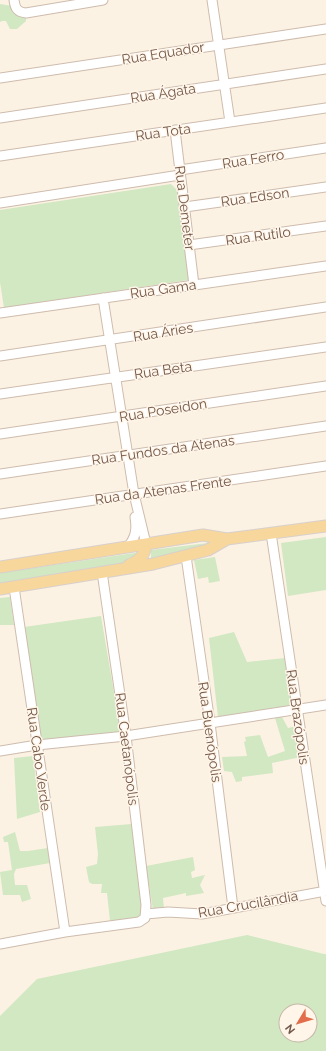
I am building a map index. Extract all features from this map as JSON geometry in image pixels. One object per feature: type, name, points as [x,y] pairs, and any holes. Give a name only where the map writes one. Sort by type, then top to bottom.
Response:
[{"type":"main road","points":[[0,567],[203,535],[227,539],[326,526]]},
{"type":"main road","points":[[0,589],[153,564],[208,550],[227,539]]},
{"type":"main road","points":[[118,570],[141,558],[146,544]]},
{"type":"street","points":[[14,3],[16,9],[20,12],[26,13],[103,0]]},
{"type":"street","points":[[212,0],[230,122]]},
{"type":"street","name":"Rua Equador","points":[[0,78],[326,29]]},
{"type":"street","name":"Rua Ágata","points":[[0,118],[326,69]]},
{"type":"street","name":"Rua Tota","points":[[0,156],[326,108]]},
{"type":"street","name":"Rua Demeter","points":[[175,130],[194,285]]},
{"type":"street","name":"Rua Ferro","points":[[0,203],[326,148]]},
{"type":"street","name":"Rua Edson","points":[[184,207],[326,187]]},
{"type":"street","name":"Rua Rutilo","points":[[189,245],[326,226]]},
{"type":"street","name":"Rua Gama","points":[[0,313],[326,266]]},
{"type":"street","points":[[103,298],[134,494],[146,544]]},
{"type":"street","name":"Rua Áries","points":[[0,356],[326,307]]},
{"type":"street","name":"Rua Beta","points":[[0,394],[326,347]]},
{"type":"street","name":"Rua Poseidon","points":[[0,434],[326,386]]},
{"type":"street","name":"Rua Fundos da Atenas","points":[[0,474],[326,426]]},
{"type":"street","name":"Rua da Atenas Frente","points":[[0,514],[326,466]]},
{"type":"street","points":[[128,547],[134,539],[136,533],[135,515],[137,508]]},
{"type":"street","name":"Rua Brazópolis","points":[[271,533],[326,901]]},
{"type":"street","name":"Rua Buenópolis","points":[[186,556],[210,723],[233,908]]},
{"type":"street","name":"Rua Caetanópolis","points":[[102,572],[126,736],[146,914]]},
{"type":"street","name":"Rua Cabo Verde","points":[[14,587],[65,932]]},
{"type":"street","points":[[0,751],[37,745],[126,736],[297,708],[326,705]]},
{"type":"street","name":"Rua Crucilândia","points":[[146,914],[168,912],[202,914],[325,891]]},
{"type":"street","points":[[0,944],[65,932],[139,922],[145,918],[146,914]]},
{"type":"green space","points":[[0,4],[12,6],[26,17],[26,21],[17,29],[10,29],[6,21],[0,22]]},
{"type":"green space","points":[[171,184],[178,191],[190,276],[188,280],[4,308],[0,282],[0,210]]},
{"type":"green space","points":[[326,537],[326,590],[288,596],[281,543]]},
{"type":"green space","points":[[216,542],[210,546],[159,558],[151,558],[151,550]]},
{"type":"green space","points":[[141,552],[133,560],[118,565],[0,583],[0,573]]},
{"type":"green space","points":[[215,557],[220,581],[209,583],[208,577],[198,579],[194,560]]},
{"type":"green space","points":[[10,597],[14,625],[0,625],[0,598]]},
{"type":"green space","points":[[101,616],[121,734],[40,741],[24,627]]},
{"type":"green space","points":[[234,632],[247,662],[285,658],[294,705],[218,717],[209,638]]},
{"type":"green space","points":[[282,717],[288,728],[297,726],[301,757],[272,763],[273,773],[242,777],[242,781],[236,782],[232,772],[224,771],[222,757],[247,756],[244,742],[246,741],[245,737],[260,735],[268,757],[285,751],[275,718]]},
{"type":"green space","points":[[33,756],[40,812],[17,819],[14,758]]},
{"type":"green space","points":[[132,824],[143,917],[110,921],[107,893],[101,893],[102,884],[92,884],[89,882],[86,867],[97,864],[98,854],[95,827]]},
{"type":"green space","points":[[15,832],[20,851],[48,848],[50,863],[16,869],[14,874],[15,885],[27,885],[31,899],[22,902],[20,895],[3,895],[0,872],[12,870],[8,842],[4,842],[3,837]]},
{"type":"green space","points":[[193,857],[195,870],[191,872],[192,878],[205,875],[200,885],[204,893],[186,896],[186,893],[163,898],[164,909],[153,910],[146,866]]},
{"type":"green space","points":[[247,935],[326,954],[326,1051],[0,1051],[0,1016],[37,979]]}]
